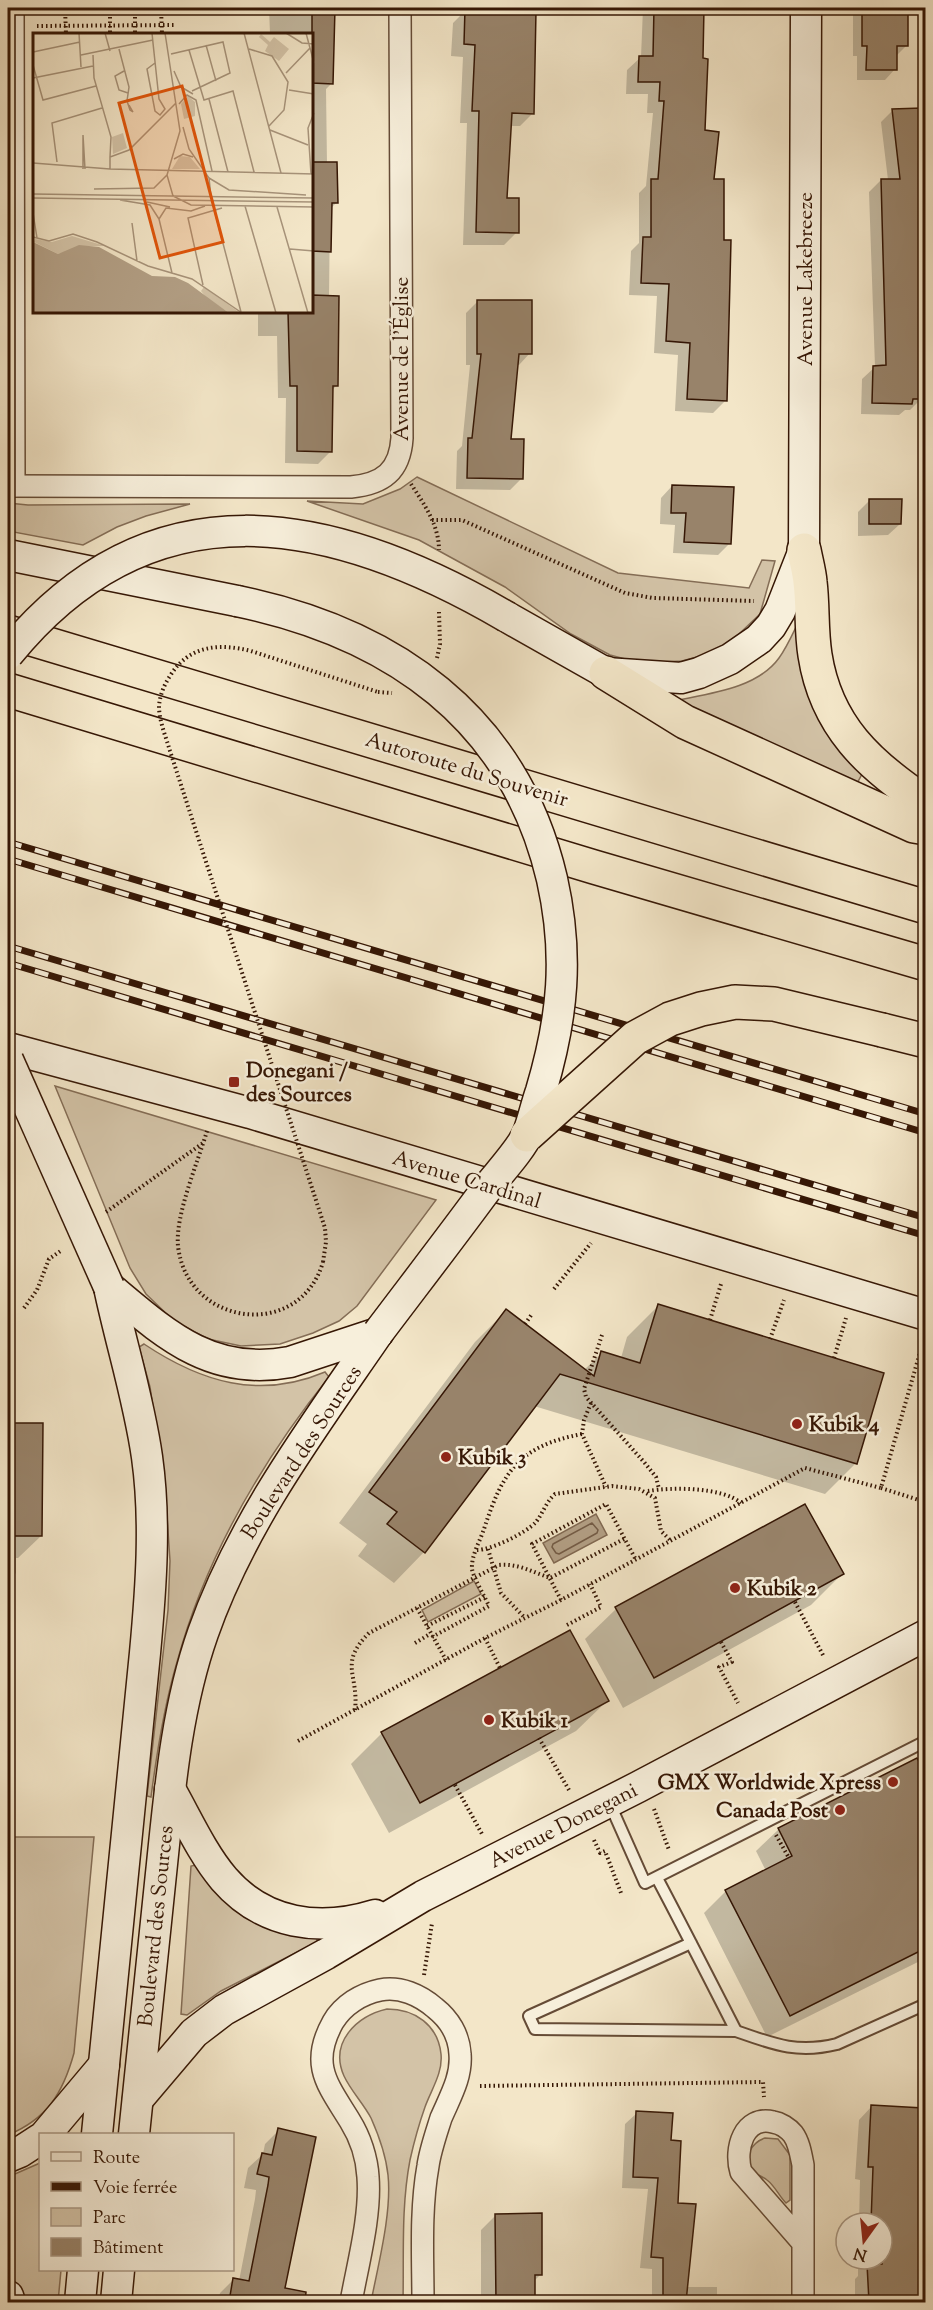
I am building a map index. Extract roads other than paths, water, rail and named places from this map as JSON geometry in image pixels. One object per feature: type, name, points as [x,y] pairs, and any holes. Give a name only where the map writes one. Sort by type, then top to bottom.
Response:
[{"type":"highway","points":[[804,550],[810,581],[815,655],[831,708],[841,726],[864,756],[881,772],[926,803]]},
{"type":"highway","name":"Autoroute du Souvenir","points":[[8,632],[926,907]]},
{"type":"highway","points":[[606,673],[685,722],[825,786],[914,825],[926,828]]},
{"type":"highway","points":[[8,690],[594,867],[926,964]]},
{"type":"highway","points":[[527,1136],[635,1038],[670,1019],[700,1009],[735,1002],[774,1005],[926,1041]]},
{"type":"main road","name":"Avenue Lakebreeze","points":[[804,550],[806,8]]},
{"type":"main road","points":[[8,654],[56,602],[90,576],[110,565],[165,544],[240,530],[313,537],[365,550],[424,574],[507,617],[606,673],[681,678],[699,673],[730,659],[759,639],[771,626],[784,602],[804,550]]},
{"type":"main road","points":[[8,555],[284,611],[326,626],[374,648],[437,690],[468,718],[508,769],[521,792],[538,830],[560,920],[563,961],[557,1030],[527,1136]]},
{"type":"main road","name":"Avenue Cardinal","points":[[8,1048],[250,1113],[924,1327]]},
{"type":"main road","name":"Boulevard des Sources","points":[[8,1060],[109,1287],[143,1432],[150,1490],[152,1547],[146,1642],[97,2133]]},
{"type":"main road","name":"Boulevard des Sources","points":[[134,2133],[170,1789],[187,1688],[203,1632],[243,1541],[272,1488],[378,1333],[527,1136]]},
{"type":"main road","points":[[109,1287],[171,1338],[220,1361],[239,1365],[275,1365],[378,1333]]},
{"type":"main road","name":"Avenue Donegani","points":[[428,1906],[609,1802],[926,1635]]},
{"type":"main road","points":[[170,1789],[208,1856],[224,1879],[238,1893],[272,1914],[316,1924],[340,1924],[387,1911],[428,1906]]},
{"type":"main road","points":[[138,2099],[181,2046],[209,2020],[428,1906]]},
{"type":"main road","points":[[47,2133],[104,2065]]},
{"type":"main road","points":[[8,2157],[39,2140]]},
{"type":"main road","points":[[80,2302],[83,2271]]},
{"type":"main road","points":[[116,2302],[120,2271]]},
{"type":"main road","points":[[8,2296],[10,2302]]},
{"type":"street","points":[[11,486],[13,8]]},
{"type":"street","name":"Avenue de l'Église","points":[[11,486],[351,487],[375,483],[390,471],[401,451],[402,438],[400,8]]},
{"type":"street","points":[[351,2302],[367,2208],[368,2174],[357,2135],[324,2077],[321,2064],[322,2048],[327,2032],[343,2008],[371,1992],[386,1989],[401,1990],[415,1995],[435,2008],[452,2026],[459,2041],[461,2055],[456,2085],[441,2120],[428,2167],[423,2211],[423,2302]]},
{"type":"street","points":[[802,2243],[741,2172],[739,2166],[738,2148],[742,2135],[753,2125],[764,2120],[780,2123],[792,2133],[800,2149],[803,2165],[803,2302]]},
{"type":"lane","points":[[609,1802],[645,1883],[926,1741]]},
{"type":"lane","points":[[657,1878],[736,2031]]},
{"type":"lane","points":[[691,1943],[529,2016],[535,2028],[736,2031],[785,2047],[818,2048],[837,2044],[926,2004]]},
{"type":"water","points":[[596,1514],[607,1535],[554,1563],[543,1543]]},
{"type":"railway","points":[[8,842],[926,1114]]},
{"type":"railway","points":[[8,859],[926,1133]]},
{"type":"railway","points":[[8,946],[926,1218]]},
{"type":"railway","points":[[8,963],[926,1236]]},
{"type":"place","name":"Donegani / des Sources","points":[[234,1082]]},
{"type":"place","name":"Kubik 4","points":[[797,1424]]},
{"type":"place","name":"Kubik 3","points":[[446,1457]]},
{"type":"place","name":"Kubik 2","points":[[735,1588]]},
{"type":"place","name":"Kubik 1","points":[[489,1720]]},
{"type":"place","name":"GMX Worldwide Xpress","points":[[893,1782]]},
{"type":"place","name":"Canada Post","points":[[840,1810]]}]
